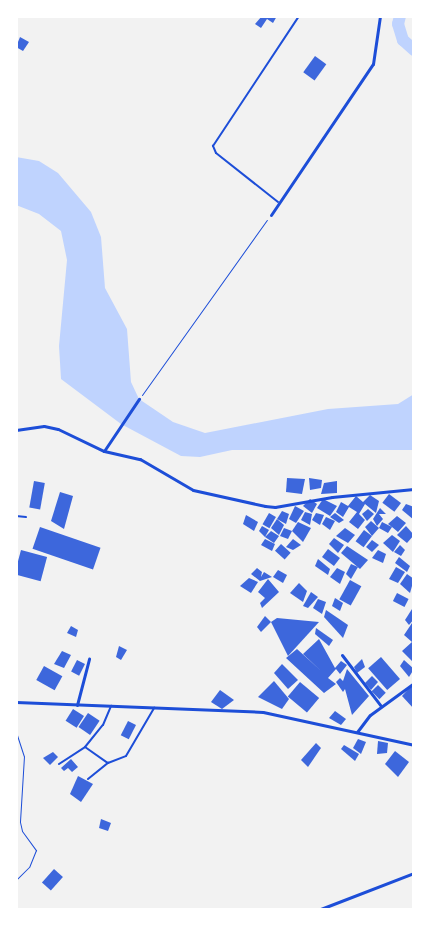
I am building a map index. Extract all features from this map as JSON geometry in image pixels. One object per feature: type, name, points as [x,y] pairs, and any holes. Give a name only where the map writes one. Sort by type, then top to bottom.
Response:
[{"type":"street","points":[[271,215],[302,166],[373,64],[380,16]]},
{"type":"street","points":[[104,450],[139,399]]},
{"type":"street","points":[[16,430],[51,427],[104,450],[140,459],[193,490],[275,507],[332,497],[414,489]]},
{"type":"street","points":[[342,655],[381,706]]},
{"type":"street","points":[[77,705],[89,659]]},
{"type":"street","points":[[357,732],[381,706],[414,682]]},
{"type":"street","points":[[16,702],[263,712],[414,745]]},
{"type":"street","points":[[318,910],[414,873]]},
{"type":"lane","points":[[278,202],[254,185],[216,153],[213,146],[299,16]]},
{"type":"lane","points":[[16,516],[26,517]]},
{"type":"lane","points":[[59,764],[85,747],[103,725],[111,706]]},
{"type":"lane","points":[[88,780],[108,763],[126,756],[154,708]]},
{"type":"lane","points":[[85,747],[108,763]]},
{"type":"path","points":[[139,399],[271,215]]},
{"type":"path","points":[[16,732],[24,756],[20,822],[22,831],[36,850],[29,867],[16,880]]},
{"type":"water","points":[[16,157],[39,161],[58,173],[91,212],[101,237],[105,288],[127,329],[131,382],[139,399],[173,422],[205,433],[328,409],[398,404],[414,394],[414,450],[232,450],[200,457],[181,456],[121,424],[61,379],[59,346],[67,260],[61,231],[39,214],[16,205]]},
{"type":"building","points":[[262,16],[277,16],[273,23],[267,19],[261,28],[255,24]]},
{"type":"building","points":[[20,37],[29,42],[23,51],[16,47]]},
{"type":"building","points":[[315,56],[326,64],[315,80],[303,72]]},
{"type":"building","points":[[287,478],[305,479],[302,494],[286,492]]},
{"type":"building","points":[[309,478],[322,480],[321,488],[310,490]]},
{"type":"building","points":[[34,481],[45,483],[40,509],[29,508]]},
{"type":"building","points":[[337,481],[337,493],[321,494],[324,483]]},
{"type":"building","points":[[60,492],[73,496],[64,529],[51,521]]},
{"type":"building","points":[[389,494],[401,503],[394,512],[382,503]]},
{"type":"building","points":[[370,495],[379,501],[376,513],[365,504],[359,514],[365,520],[358,529],[349,522],[357,512],[349,507],[343,517],[336,512],[341,502],[348,506],[356,496],[363,502]]},
{"type":"building","points":[[310,499],[317,504],[312,513],[303,506]]},
{"type":"building","points":[[323,499],[337,506],[330,516],[317,508]]},
{"type":"building","points":[[406,504],[414,507],[414,520],[402,510]]},
{"type":"building","points":[[295,506],[304,511],[296,523],[289,519]]},
{"type":"building","points":[[380,508],[386,514],[379,514],[383,519],[377,526],[373,519]]},
{"type":"building","points":[[368,509],[374,514],[367,521],[362,514]]},
{"type":"building","points":[[282,511],[289,514],[286,524],[277,519]]},
{"type":"building","points":[[305,512],[312,514],[310,525],[301,520]]},
{"type":"building","points":[[269,513],[276,517],[269,528],[262,524]]},
{"type":"building","points":[[316,513],[324,515],[320,525],[312,520]]},
{"type":"building","points":[[335,513],[344,520],[339,523],[330,517]]},
{"type":"building","points":[[246,515],[258,522],[254,531],[243,524]]},
{"type":"building","points":[[397,516],[406,523],[398,532],[388,524]]},
{"type":"building","points":[[326,517],[335,521],[330,530],[322,524]]},
{"type":"building","points":[[277,519],[284,525],[279,535],[271,528]]},
{"type":"building","points":[[371,521],[379,528],[372,536],[365,527]]},
{"type":"building","points":[[298,522],[311,528],[303,542],[292,531]]},
{"type":"building","points":[[382,522],[392,527],[388,533],[379,528]]},
{"type":"building","points":[[262,526],[269,530],[265,537],[259,531]]},
{"type":"building","points":[[406,526],[414,535],[407,543],[397,535]]},
{"type":"building","points":[[40,527],[101,548],[93,570],[33,549]]},
{"type":"building","points":[[284,528],[292,531],[288,539],[280,536]]},
{"type":"building","points":[[345,528],[355,535],[348,543],[336,536]]},
{"type":"building","points":[[364,530],[372,536],[364,547],[356,541]]},
{"type":"building","points":[[271,531],[279,536],[274,543],[265,537]]},
{"type":"building","points":[[392,535],[400,541],[393,552],[383,543]]},
{"type":"building","points":[[334,538],[344,545],[338,553],[329,544]]},
{"type":"building","points":[[265,539],[275,544],[272,551],[261,545]]},
{"type":"building","points":[[293,539],[301,545],[293,550],[286,547]]},
{"type":"building","points":[[372,540],[379,545],[372,552],[366,547]]},
{"type":"building","points":[[281,544],[291,553],[285,559],[275,551]]},
{"type":"building","points":[[400,545],[405,550],[401,556],[394,552]]},
{"type":"building","points":[[347,546],[368,560],[360,569],[341,553]]},
{"type":"building","points":[[328,549],[340,558],[334,566],[322,557]]},
{"type":"building","points":[[21,550],[47,557],[41,581],[16,575]]},
{"type":"building","points":[[378,550],[386,554],[383,563],[372,558]]},
{"type":"building","points":[[399,557],[410,566],[407,572],[395,563]]},
{"type":"building","points":[[318,559],[330,569],[328,575],[315,566]]},
{"type":"building","points":[[351,564],[358,567],[351,579],[346,574]]},
{"type":"building","points":[[396,567],[405,572],[398,583],[389,579]]},
{"type":"building","points":[[257,568],[262,572],[261,577],[264,572],[272,577],[260,581],[251,574]]},
{"type":"building","points":[[337,568],[345,572],[340,584],[330,577]]},
{"type":"building","points":[[278,570],[287,575],[283,583],[273,577]]},
{"type":"building","points":[[407,574],[414,579],[410,593],[400,584]]},
{"type":"building","points":[[249,578],[258,582],[251,593],[240,586]]},
{"type":"building","points":[[268,579],[279,592],[262,608],[260,603],[265,598],[258,592]]},
{"type":"building","points":[[350,580],[361,586],[351,606],[339,599]]},
{"type":"building","points":[[299,583],[307,591],[303,602],[290,593]]},
{"type":"building","points":[[311,592],[318,597],[308,608],[303,606]]},
{"type":"building","points":[[397,593],[409,599],[404,607],[393,601]]},
{"type":"building","points":[[335,598],[343,603],[340,611],[332,606]]},
{"type":"building","points":[[318,599],[326,602],[322,614],[313,608]]},
{"type":"building","points":[[412,609],[414,619],[409,625],[405,620]]},
{"type":"building","points":[[326,610],[348,625],[343,638],[324,617]]},
{"type":"building","points":[[265,616],[271,622],[261,632],[257,627]]},
{"type":"building","points":[[277,618],[319,622],[288,656],[271,622]]},
{"type":"building","points":[[414,620],[412,627],[414,663],[402,651],[412,642],[404,635]]},
{"type":"building","points":[[71,626],[78,630],[76,637],[67,633]]},
{"type":"building","points":[[316,628],[333,640],[329,646],[315,634]]},
{"type":"building","points":[[319,639],[335,668],[341,661],[347,665],[340,674],[336,669],[328,678],[336,684],[324,693],[286,658],[297,649],[320,670],[303,654]]},
{"type":"building","points":[[119,646],[127,650],[121,660],[116,657]]},
{"type":"building","points":[[62,651],[71,655],[64,668],[54,664]]},
{"type":"building","points":[[381,657],[400,679],[387,690],[368,668]]},
{"type":"building","points":[[362,659],[365,667],[357,673],[354,667]]},
{"type":"building","points":[[77,660],[85,664],[79,676],[71,672]]},
{"type":"building","points":[[404,660],[414,669],[409,677],[400,666]]},
{"type":"building","points":[[282,664],[298,680],[288,689],[274,673]]},
{"type":"building","points":[[44,666],[62,676],[55,690],[36,680]]},
{"type":"building","points":[[347,669],[369,696],[352,715],[345,689],[343,692],[336,682],[340,678],[343,681]]},
{"type":"building","points":[[372,676],[378,682],[371,690],[365,683]]},
{"type":"building","points":[[274,681],[289,699],[282,709],[258,697]]},
{"type":"building","points":[[300,682],[319,698],[307,713],[288,697]]},
{"type":"building","points":[[378,685],[386,693],[379,699],[372,691]]},
{"type":"building","points":[[412,685],[414,688],[414,709],[402,696]]},
{"type":"building","points":[[220,690],[234,700],[222,709],[211,702]]},
{"type":"building","points":[[73,709],[84,716],[77,728],[66,721]]},
{"type":"building","points":[[335,711],[346,719],[341,725],[329,718]]},
{"type":"building","points":[[88,713],[100,721],[90,735],[78,727]]},
{"type":"building","points":[[128,721],[136,725],[129,739],[121,735]]},
{"type":"building","points":[[358,739],[366,742],[361,754],[353,748]]},
{"type":"building","points":[[378,741],[388,743],[387,753],[377,754]]},
{"type":"building","points":[[316,743],[321,748],[308,767],[301,760]]},
{"type":"building","points":[[344,745],[359,754],[355,761],[341,749]]},
{"type":"building","points":[[395,751],[409,762],[398,777],[385,764]]},
{"type":"building","points":[[53,752],[58,757],[50,765],[43,758]]},
{"type":"building","points":[[71,759],[78,767],[72,772],[68,768],[64,771],[61,768]]},
{"type":"building","points":[[78,776],[93,784],[81,802],[70,794]]},
{"type":"building","points":[[101,819],[111,823],[108,831],[99,828]]},
{"type":"building","points":[[54,869],[63,877],[51,890],[42,882]]},
{"type":"waterway","points":[[400,16],[398,24],[403,40],[414,50]]}]
